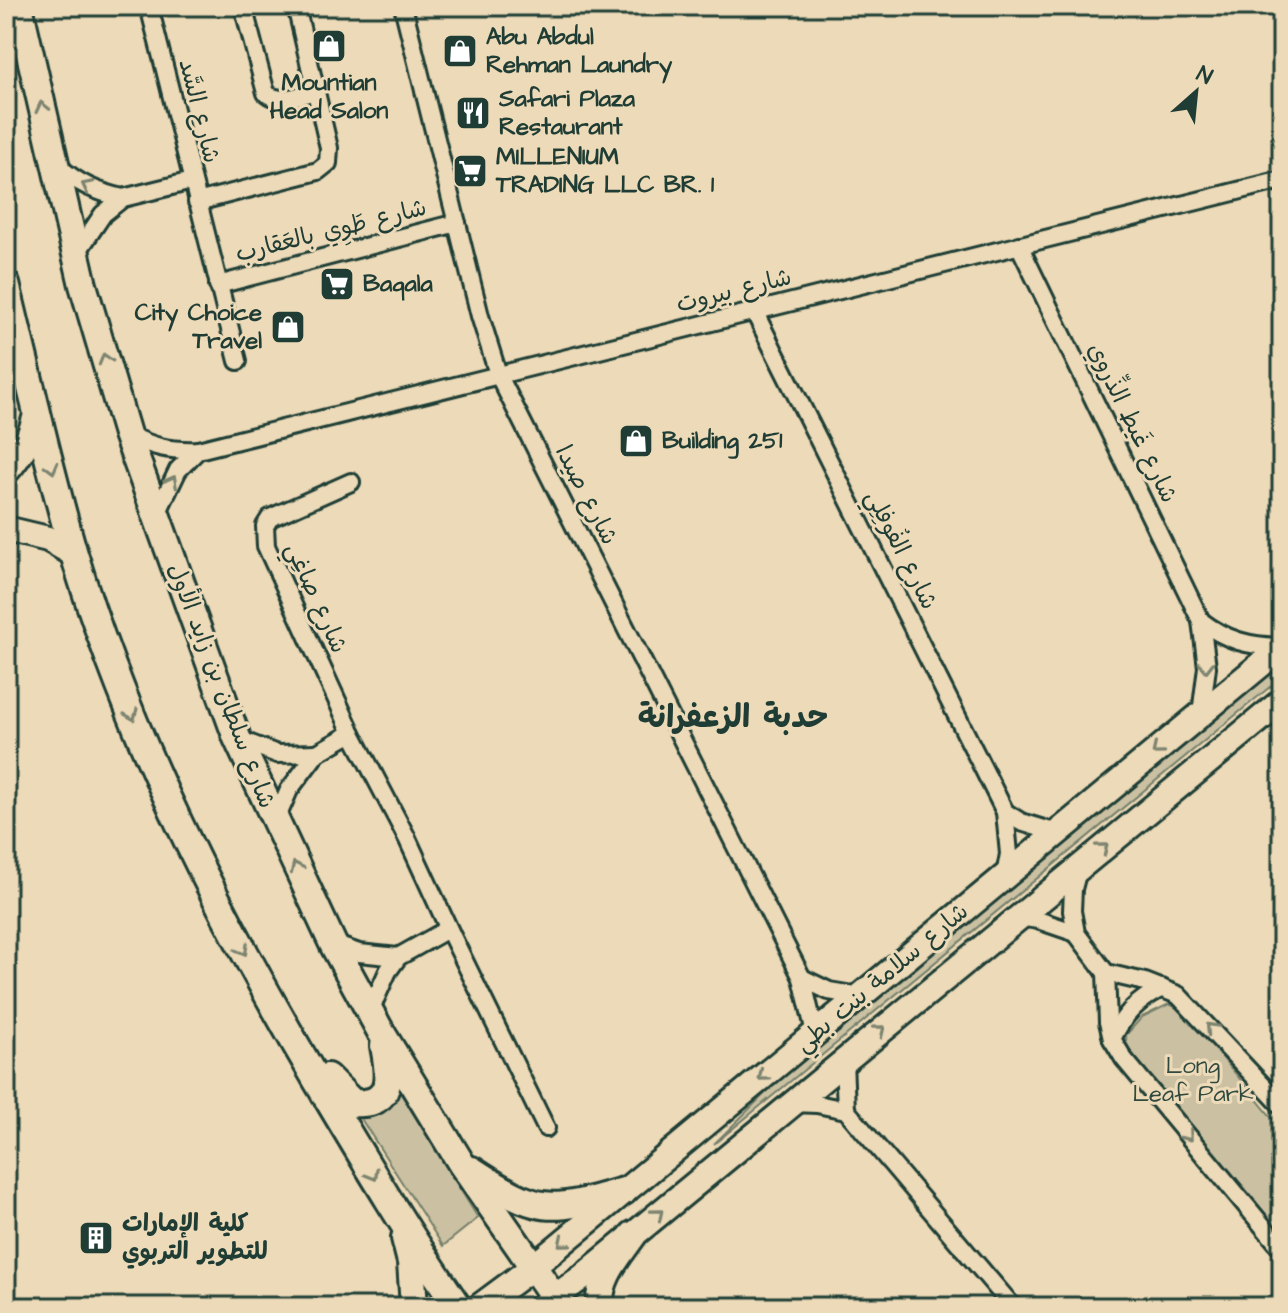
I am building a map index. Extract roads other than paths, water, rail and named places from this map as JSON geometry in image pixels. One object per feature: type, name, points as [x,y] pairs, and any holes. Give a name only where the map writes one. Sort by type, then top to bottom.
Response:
[{"type":"main road","name":"شارع سلطان بن زايد الأول","points":[[19,6],[76,254],[127,434],[237,738],[333,944],[375,1021],[461,1163],[533,1267],[552,1304]]},
{"type":"main road","points":[[6,284],[74,554],[152,765],[205,880],[293,1038],[403,1226],[458,1307]]},
{"type":"main road","points":[[6,472],[19,458],[30,438],[37,410]]},
{"type":"main road","points":[[6,529],[48,539],[74,554]]},
{"type":"main road","name":"شارع سلامة بنت بطي","points":[[479,1307],[533,1267],[1282,647]]},
{"type":"main road","name":"شارع سلامة بنت بطي","points":[[552,1304],[1282,701]]},
{"type":"main road","points":[[293,1038],[342,1094],[353,1103],[369,1104],[382,1096],[389,1081],[375,1021]]},
{"type":"main road","points":[[461,1163],[518,1199],[545,1207],[574,1205],[624,1191]]},
{"type":"main road","points":[[403,1226],[411,1262],[414,1307]]},
{"type":"main road","points":[[600,1307],[599,1293],[606,1275],[633,1235]]},
{"type":"street","name":"شارع السَّد","points":[[149,6],[238,361]]},
{"type":"street","points":[[243,6],[266,93],[275,99],[282,99],[317,90]]},
{"type":"street","points":[[197,202],[324,168],[330,155],[296,6]]},
{"type":"street","name":"شارع صيدا","points":[[403,6],[480,316],[498,374],[802,978],[815,1033]]},
{"type":"street","points":[[55,164],[76,182],[99,193],[123,198]]},
{"type":"street","name":"شارع بيروت","points":[[127,434],[170,451],[198,450],[1282,180]]},
{"type":"street","name":"شارع السَّد","points":[[123,198],[192,181]]},
{"type":"street","points":[[76,254],[103,214],[123,198]]},
{"type":"street","name":"شارع طَوِي بالعَقارب","points":[[218,285],[457,223]]},
{"type":"street","name":"شارع غَيط الذِّروي","points":[[1019,245],[1201,621],[1207,667],[1201,714]]},
{"type":"street","name":"شارع الفُوفِلِي","points":[[754,311],[1005,812],[1009,854],[1005,876]]},
{"type":"street","points":[[156,518],[178,470],[198,450]]},
{"type":"street","name":"شارع صاغِي","points":[[351,482],[270,518],[264,534],[270,560],[546,1128]]},
{"type":"street","points":[[1201,621],[1228,639],[1240,643],[1282,647]]},
{"type":"street","points":[[275,822],[289,790],[317,753],[352,733]]},
{"type":"street","points":[[237,738],[277,754],[317,753]]},
{"type":"street","points":[[1005,812],[1021,822],[1057,833]]},
{"type":"street","points":[[1078,868],[1072,911],[1076,933],[1106,973],[1108,1022],[1112,1039],[1124,1059],[1282,1249]]},
{"type":"street","points":[[1019,917],[1076,933]]},
{"type":"street","points":[[375,1021],[388,971],[398,957],[448,929]]},
{"type":"street","points":[[333,944],[359,953],[398,957]]},
{"type":"street","points":[[1106,973],[1178,995],[1282,1106]]},
{"type":"street","points":[[802,978],[829,991],[859,996]]},
{"type":"street","points":[[1112,1039],[1131,1007],[1162,988]]},
{"type":"street","points":[[844,1060],[846,1110],[1013,1307]]},
{"type":"street","points":[[792,1103],[846,1110]]},
{"type":"place","name":"Mountian Head Salon","points":[[329,46]]},
{"type":"place","name":"Abu Abdul Rehman Laundry","points":[[460,51]]},
{"type":"place","name":"Safari Plaza Restaurant","points":[[473,113]]},
{"type":"place","name":"MILLENIUM TRADING LLC BR. 1","points":[[470,171]]},
{"type":"place","name":"Baqala","points":[[337,284]]},
{"type":"place","name":"City Choice Travel","points":[[288,327]]},
{"type":"place","name":"Building 251","points":[[636,441]]},
{"type":"place","name":"كلية الإمارات للتطوير التربوي","points":[[96,1238]]},
{"type":"district","name":"حدبة الزعفرانة","points":[[733,717]]},
{"type":"park label","name":"Long Leaf Park","points":[[1193,1080]]}]
